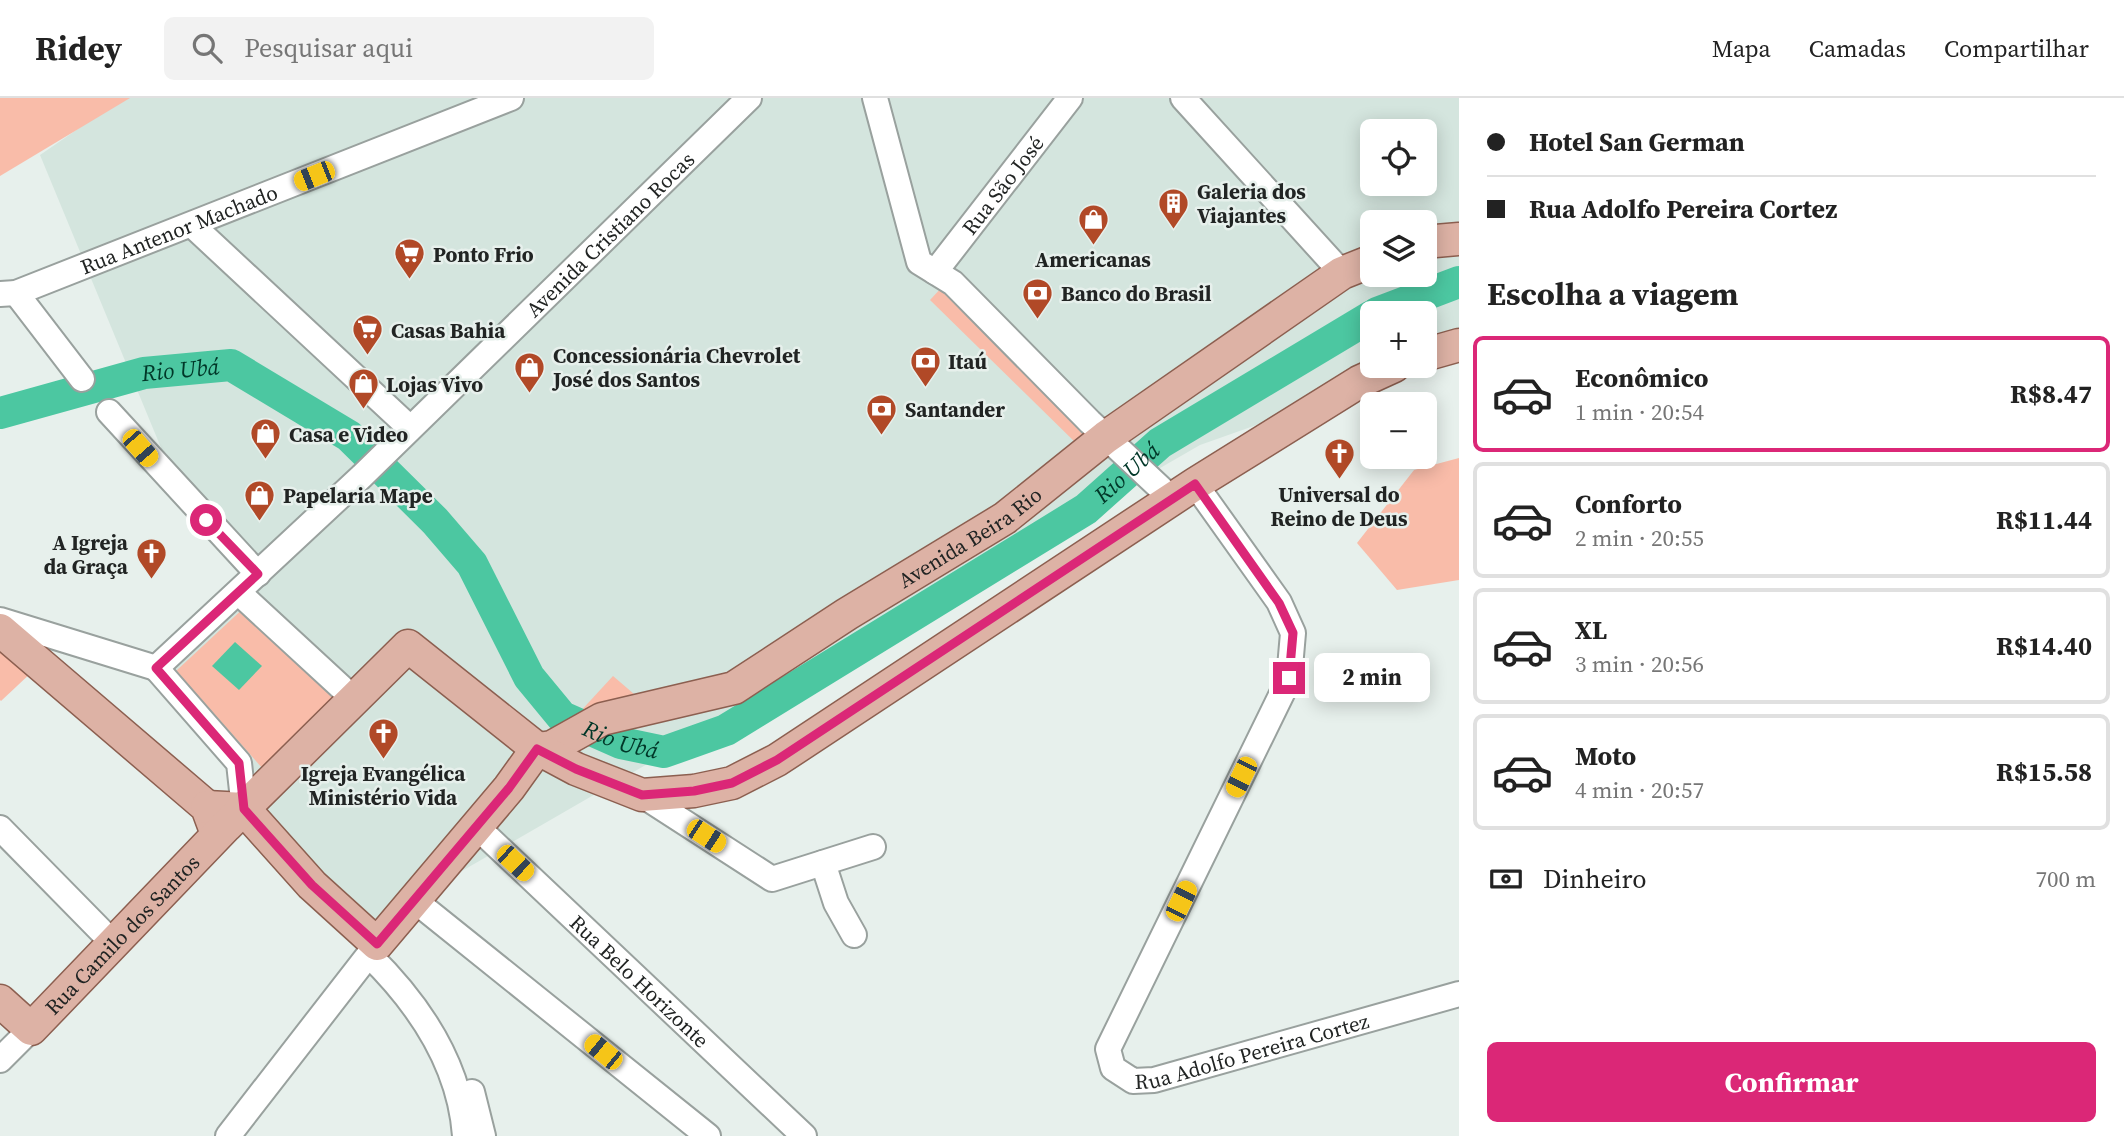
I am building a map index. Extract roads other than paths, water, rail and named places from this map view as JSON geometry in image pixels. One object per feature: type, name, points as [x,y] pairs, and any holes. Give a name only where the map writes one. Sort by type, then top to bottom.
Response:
[{"type":"main road","points":[[1437,241],[1459,239]]},
{"type":"main road","name":"Avenida Beira Rio","points":[[528,741],[552,747],[734,688],[846,614],[1005,518],[1114,444],[1342,273],[1360,266]]},
{"type":"main road","points":[[1437,351],[1459,345]]},
{"type":"main road","points":[[593,735],[642,795],[694,791],[732,783],[777,760],[1174,488],[1368,378]]},
{"type":"main road","points":[[0,630],[206,807],[215,828],[214,839]]},
{"type":"main road","name":"Rua Camilo dos Santos","points":[[31,1029],[214,839],[408,646],[528,741]]},
{"type":"main road","points":[[206,807],[244,809],[373,950],[477,827],[528,741]]},
{"type":"main road","points":[[0,1001],[31,1029]]},
{"type":"street","name":"Rua Antenor Machado","points":[[8,293],[191,225],[511,98]]},
{"type":"street","name":"Avenida Cristiano Rocas","points":[[258,574],[362,477],[750,98]]},
{"type":"street","name":"Rua Adolfo Pereira Cortez","points":[[875,98],[919,262],[953,283],[1114,444],[1174,488],[1279,603],[1293,633],[1289,678],[1108,1049],[1113,1068],[1133,1081],[1154,1080],[1459,994]]},
{"type":"street","name":"Rua São José","points":[[935,272],[1070,98]]},
{"type":"street","points":[[1184,98],[1342,273]]},
{"type":"street","points":[[191,225],[402,436]]},
{"type":"street","points":[[8,293],[82,379]]},
{"type":"street","points":[[109,412],[258,574],[156,668]]},
{"type":"street","points":[[239,593],[354,699]]},
{"type":"street","points":[[0,620],[156,668],[239,763],[244,809]]},
{"type":"street","points":[[642,795],[772,879],[873,847]]},
{"type":"street","name":"Rua Belo Horizonte","points":[[477,827],[804,1136]]},
{"type":"street","points":[[0,828],[113,943]]},
{"type":"street","points":[[822,863],[836,903],[854,936]]},
{"type":"street","points":[[414,900],[709,1136]]},
{"type":"street","points":[[228,1136],[373,950],[393,982],[435,1035],[463,1106],[465,1136]]},
{"type":"street","points":[[393,982],[438,1023],[466,1076],[484,1136]]},
{"type":"street","name":"Rua Camilo dos Santos","points":[[0,1060],[31,1029]]},
{"type":"waterway","name":"Rio Ubá","points":[[1409,301],[1459,282]]},
{"type":"waterway","name":"Rio Ubá","points":[[0,413],[144,373],[231,365],[349,436],[435,521],[472,564],[529,677],[562,717],[621,743],[664,752],[726,730],[1086,509],[1160,443],[1360,323]]},
{"type":"place","name":"Galeria dos Viajantes","points":[[1174,230]]},
{"type":"place","name":"Americanas","points":[[1093,246]]},
{"type":"place","name":"Ponto Frio","points":[[410,281]]},
{"type":"place","name":"Banco do Brasil","points":[[1038,320]]},
{"type":"place","name":"Casas Bahia","points":[[368,357]]},
{"type":"place","name":"Itaú","points":[[925,388]]},
{"type":"place","name":"Concessionária Chevrolet José dos Santos","points":[[530,394]]},
{"type":"place","name":"Lojas Vivo","points":[[363,411]]},
{"type":"place","name":"Santander","points":[[882,436]]},
{"type":"place","name":"Casa e Video","points":[[266,461]]},
{"type":"place","name":"Universal do Reino de Deus","points":[[1339,481]]},
{"type":"place","name":"Papelaria Mape","points":[[260,522]]},
{"type":"place","name":"A Igreja da Graça","points":[[151,581]]},
{"type":"place","name":"Igreja Evangélica Ministério Vida","points":[[383,760]]}]
